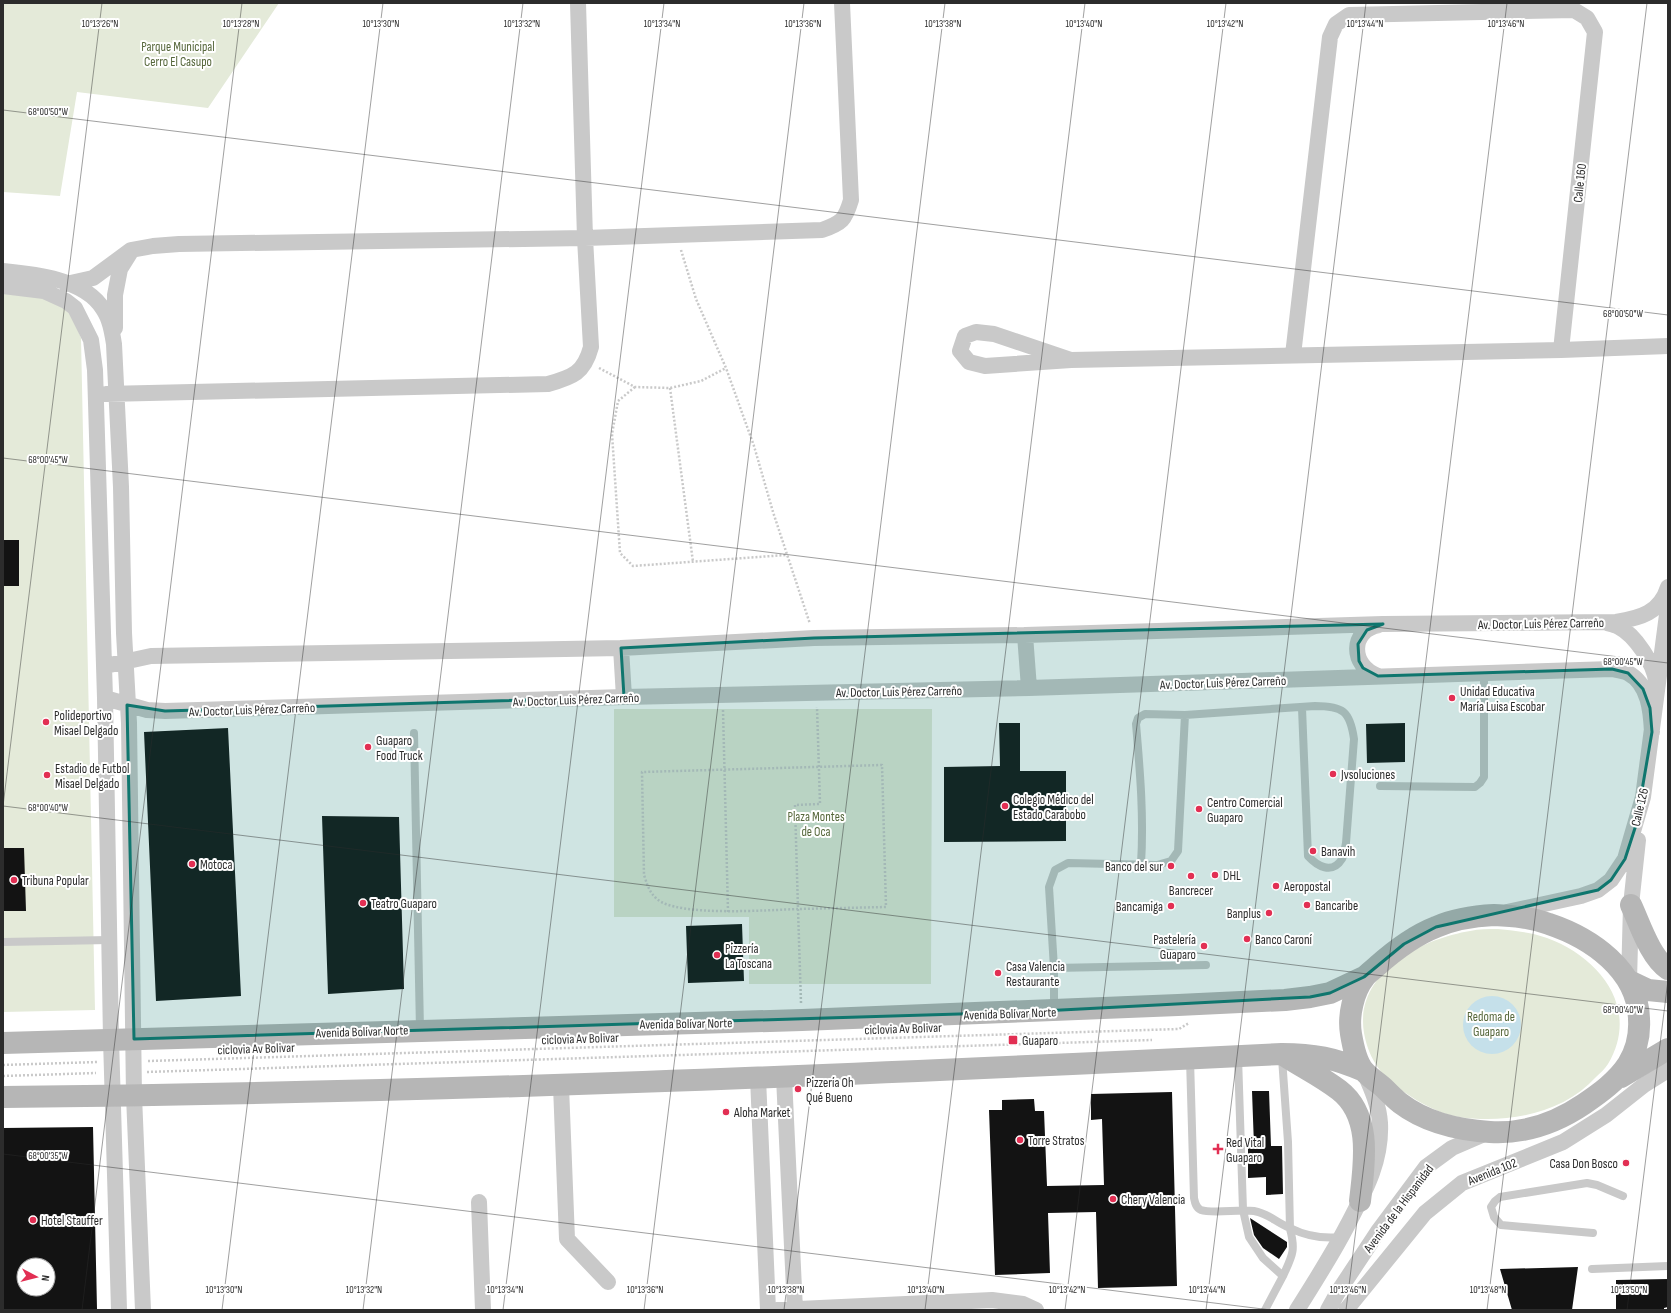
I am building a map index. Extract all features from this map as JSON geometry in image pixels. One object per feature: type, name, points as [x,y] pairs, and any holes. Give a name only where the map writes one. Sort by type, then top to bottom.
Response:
[{"type":"main road","points":[[1630,905],[1654,954],[1668,969]]},
{"type":"main road","points":[[3,1097],[134,1096],[561,1086],[1301,1054],[1322,1056],[1343,1062],[1364,1071],[1399,1102],[1426,1118],[1448,1125],[1490,1132],[1509,1131],[1547,1124],[1569,1114],[1596,1096],[1617,1078],[1627,1065],[1637,1044],[1640,1028],[1637,998],[1629,981],[1620,969],[1600,952],[1566,930],[1547,923],[1521,917],[1494,915],[1454,921],[1436,927],[1404,944],[1364,977],[1356,992],[1350,1028],[1353,1046],[1364,1071]]},
{"type":"main road","name":"Avenida Bolívar Norte","points":[[3,1043],[802,1020],[1054,1011],[1286,1000],[1330,993],[1364,977]]},
{"type":"main road","points":[[1629,981],[1648,990],[1668,992]]},
{"type":"main road","points":[[1608,1086],[1668,1049]]},
{"type":"main road","points":[[1282,1054],[1340,1090],[1352,1103],[1360,1122],[1364,1138],[1365,1160],[1360,1201]]},
{"type":"street","points":[[95,394],[548,384],[567,379],[580,371],[587,361],[591,347],[585,238],[578,3]]},
{"type":"street","points":[[44,291],[93,278],[131,250],[142,247],[179,244],[585,238],[822,230],[836,225],[847,215],[851,200],[842,3]]},
{"type":"street","name":"Calle 160","points":[[1293,355],[1330,37],[1336,24],[1349,15],[1574,10],[1587,18],[1595,32],[1561,350]]},
{"type":"street","points":[[131,250],[120,269],[115,295],[114,344],[121,487],[129,731],[134,1096],[143,1310]]},
{"type":"street","points":[[3,271],[33,274],[83,290],[99,303],[104,310],[111,327],[114,344]]},
{"type":"street","points":[[3,286],[44,291],[66,301],[75,308],[91,340],[95,370],[105,698],[111,1039],[119,1310]]},
{"type":"street","points":[[1071,360],[1000,336],[976,332],[965,336],[960,351],[969,362],[985,366],[1071,360],[1561,350],[1668,346]]},
{"type":"street","name":"Av. Doctor Luis Pérez Carreño","points":[[104,666],[151,656],[621,648],[814,638],[1026,635],[1383,624],[1605,622],[1637,618],[1650,612],[1666,594],[1668,587]]},
{"type":"street","name":"Calle 126","points":[[1494,915],[1581,896],[1598,890],[1611,880],[1625,859],[1643,797],[1668,607]]},
{"type":"street","points":[[1605,622],[1620,627],[1637,643],[1647,658],[1656,678],[1657,692]]},
{"type":"street","points":[[1378,676],[1370,674],[1363,668],[1359,661],[1357,652],[1361,636],[1367,630],[1383,624]]},
{"type":"street","points":[[1026,635],[1029,688]]},
{"type":"street","points":[[621,648],[624,697]]},
{"type":"street","name":"Av. Doctor Luis Pérez Carreño","points":[[105,698],[147,710],[165,711],[624,697],[1029,688],[1612,669],[1628,673],[1637,681],[1650,708],[1652,732]]},
{"type":"street","points":[[1629,981],[1630,905],[1643,797]]},
{"type":"street","name":"Avenida 102","points":[[1346,1310],[1425,1213],[1462,1183],[1563,1142],[1606,1115],[1644,1085],[1668,1070]]},
{"type":"street","points":[[1297,1310],[1341,1237],[1368,1186],[1375,1167],[1379,1146],[1380,1123],[1374,1094],[1364,1071]]},
{"type":"street","points":[[784,1077],[795,1310]]},
{"type":"street","points":[[758,1078],[768,1310]]},
{"type":"street","points":[[561,1086],[567,1239],[608,1282]]},
{"type":"street","name":"Avenida de la Hispanidad","points":[[1328,1310],[1338,1292],[1379,1230],[1426,1167],[1436,1158],[1452,1148],[1490,1132]]},
{"type":"street","points":[[479,1202],[482,1310]]},
{"type":"street","points":[[777,1310],[992,1300],[1023,1304],[1036,1310]]},
{"type":"lane","points":[[1380,786],[1475,787],[1480,783],[1484,777],[1484,673]]},
{"type":"lane","points":[[1141,864],[1142,797],[1136,724],[1138,718],[1144,714],[1185,715],[1331,706],[1346,713],[1352,723],[1354,739],[1346,843],[1342,859],[1334,867],[1324,868],[1316,865],[1308,856],[1302,708]]},
{"type":"lane","points":[[1054,1011],[1054,968],[1049,887],[1055,870],[1068,863],[1157,864],[1171,861],[1178,851],[1185,715]]},
{"type":"lane","points":[[414,733],[420,1030]]},
{"type":"lane","points":[[3,942],[109,940]]},
{"type":"lane","points":[[1054,968],[1206,964]]},
{"type":"lane","points":[[1265,1310],[1293,1253],[1293,1242],[1290,1229],[1288,1142],[1282,1054]]},
{"type":"lane","points":[[1238,1056],[1243,1210],[1249,1237],[1263,1258],[1283,1276]]},
{"type":"lane","points":[[1190,1058],[1195,1205],[1200,1210],[1207,1211],[1243,1210],[1265,1213],[1290,1229],[1312,1236],[1327,1238],[1341,1237]]},
{"type":"lane","points":[[1593,1233],[1501,1225],[1494,1217],[1492,1207],[1495,1201],[1500,1197],[1587,1183],[1597,1185],[1623,1196]]},
{"type":"lane","points":[[1592,1268],[1668,1266]]},
{"type":"path","points":[[676,235],[696,299],[726,368],[754,446],[786,555],[814,638]]},
{"type":"path","points":[[587,361],[635,387],[670,388],[701,381],[726,368]]},
{"type":"path","points":[[635,387],[618,401],[612,434],[620,553],[633,566],[786,555]]},
{"type":"path","points":[[670,388],[693,562]]},
{"type":"path","points":[[802,1020],[795,805],[820,804],[816,693]]},
{"type":"path","points":[[722,695],[728,912]]},
{"type":"path","points":[[882,765],[886,907],[728,912],[668,905],[657,899],[649,890],[644,875],[642,772],[819,766],[882,765]]},
{"type":"path","name":"ciclovia Av Bolivar","points":[[143,1061],[1024,1035],[1180,1029],[1192,1022]]},
{"type":"path","name":"ciclovia Av Bolivar","points":[[143,1072],[1156,1040]]},
{"type":"path","points":[[3,1065],[104,1062]]},
{"type":"path","points":[[3,1076],[104,1073]]},
{"type":"highlighted area","points":[[1383,624],[1367,630],[1358,644],[1359,661],[1363,668],[1378,676],[1612,669],[1628,673],[1643,689],[1650,708],[1652,732],[1636,825],[1625,859],[1611,880],[1598,890],[1436,927],[1404,944],[1364,977],[1330,993],[1310,997],[1023,1012],[134,1039],[127,705],[165,711],[624,697],[621,648],[814,638]]},
{"type":"green space","name":"Parque Municipal Cerro El Casupo","points":[[3,3],[279,3],[208,108],[77,92],[60,196],[3,192]]},
{"type":"green space","name":"Polideportivo Misael Delgado","points":[[3,293],[45,294],[72,315],[81,338],[95,1010],[3,1012]]},
{"type":"green space","name":"Plaza Montes de Oca","points":[[614,709],[932,709],[931,984],[749,984],[749,917],[614,917]]},
{"type":"green space","name":"Redoma de Guaparo","points":[[1498,929],[1529,933],[1547,938],[1566,947],[1583,958],[1598,971],[1609,987],[1617,1005],[1620,1023],[1617,1043],[1608,1064],[1583,1090],[1551,1108],[1533,1114],[1496,1119],[1477,1119],[1452,1116],[1430,1108],[1404,1092],[1383,1074],[1373,1060],[1366,1043],[1364,1033],[1364,1012],[1369,993],[1380,976],[1395,962],[1412,951],[1451,935],[1477,930]]},
{"type":"water","points":[[1492,996],[1503,998],[1516,1009],[1519,1014],[1521,1025],[1519,1036],[1508,1049],[1503,1052],[1492,1054],[1481,1052],[1468,1041],[1465,1036],[1463,1025],[1465,1014],[1476,1001],[1481,998]]},
{"type":"building","points":[[3,540],[19,540],[19,586],[3,586]]},
{"type":"building","name":"Colegio Médico del Estado Carabobo","points":[[999,723],[1020,723],[1020,771],[1066,771],[1066,841],[944,842],[944,767],[1000,766]]},
{"type":"building","points":[[1405,723],[1405,762],[1367,763],[1366,724]]},
{"type":"building","name":"Motoca","points":[[228,728],[241,996],[156,1001],[144,732]]},
{"type":"building","name":"Teatro Guaparo","points":[[322,816],[399,817],[404,989],[328,994]]},
{"type":"building","name":"Tribuna Popular","points":[[3,848],[24,848],[26,911],[3,911]]},
{"type":"building","points":[[742,924],[744,981],[688,983],[686,926]]},
{"type":"building","points":[[1252,1091],[1269,1091],[1271,1146],[1282,1146],[1283,1194],[1266,1195],[1266,1177],[1248,1178],[1248,1146],[1254,1146]]},
{"type":"building","name":"Chery Valencia","points":[[1172,1092],[1177,1286],[1098,1288],[1096,1212],[1048,1213],[1050,1273],[995,1275],[989,1110],[1002,1110],[1002,1100],[1034,1099],[1035,1111],[1044,1111],[1047,1186],[1104,1185],[1102,1119],[1091,1120],[1091,1094]]},
{"type":"building","points":[[93,1127],[97,1309],[3,1310],[3,1128]]},
{"type":"building","points":[[1250,1218],[1287,1242],[1287,1247],[1279,1259],[1263,1248],[1254,1235]]},
{"type":"building","points":[[1578,1267],[1572,1310],[1512,1310],[1500,1269]]},
{"type":"building","points":[[1668,1279],[1668,1307],[1664,1308],[1664,1310],[1616,1310],[1616,1280]]},
{"type":"place","name":"Unidad Educativa María Luisa Escobar","points":[[1452,698]]},
{"type":"place","name":"Polideportivo Misael Delgado","points":[[46,722]]},
{"type":"place","name":"Guaparo Food Truck","points":[[368,747]]},
{"type":"place","name":"Jvsoluciones","points":[[1333,774]]},
{"type":"place","name":"Estadio de Futbol Misael Delgado","points":[[47,775]]},
{"type":"place","name":"Colegio Médico del Estado Carabobo","points":[[1005,806]]},
{"type":"place","name":"Centro Comercial Guaparo","points":[[1199,809]]},
{"type":"place","name":"Banavih","points":[[1313,851]]},
{"type":"place","name":"Motoca","points":[[192,864]]},
{"type":"place","name":"Banco del sur","points":[[1171,866]]},
{"type":"place","name":"DHL","points":[[1215,875]]},
{"type":"place","name":"Bancrecer","points":[[1191,876]]},
{"type":"place","name":"Tribuna Popular","points":[[14,880]]},
{"type":"place","name":"Aeropostal","points":[[1276,886]]},
{"type":"place","name":"Teatro Guaparo","points":[[363,903]]},
{"type":"place","name":"Bancaribe","points":[[1307,905]]},
{"type":"place","name":"Bancamiga","points":[[1171,906]]},
{"type":"place","name":"Banplus","points":[[1269,913]]},
{"type":"place","name":"Banco Caroní","points":[[1247,939]]},
{"type":"place","name":"Pastelería Guaparo","points":[[1204,946]]},
{"type":"place","name":"Pizzería La Toscana","points":[[717,955]]},
{"type":"place","name":"Casa Valencia Restaurante","points":[[998,973]]},
{"type":"place","name":"Guaparo","points":[[1013,1040]]},
{"type":"place","name":"Pizzería Oh Qué Bueno","points":[[798,1089]]},
{"type":"place","name":"Aloha Market","points":[[726,1112]]},
{"type":"place","name":"Torre Stratos","points":[[1020,1140]]},
{"type":"place","name":"Red Vital Guaparo","points":[[1218,1149]]},
{"type":"place","name":"Casa Don Bosco","points":[[1626,1163]]},
{"type":"place","name":"Chery Valencia","points":[[1113,1199]]},
{"type":"place","name":"Hotel Stauffer","points":[[33,1220]]}]
